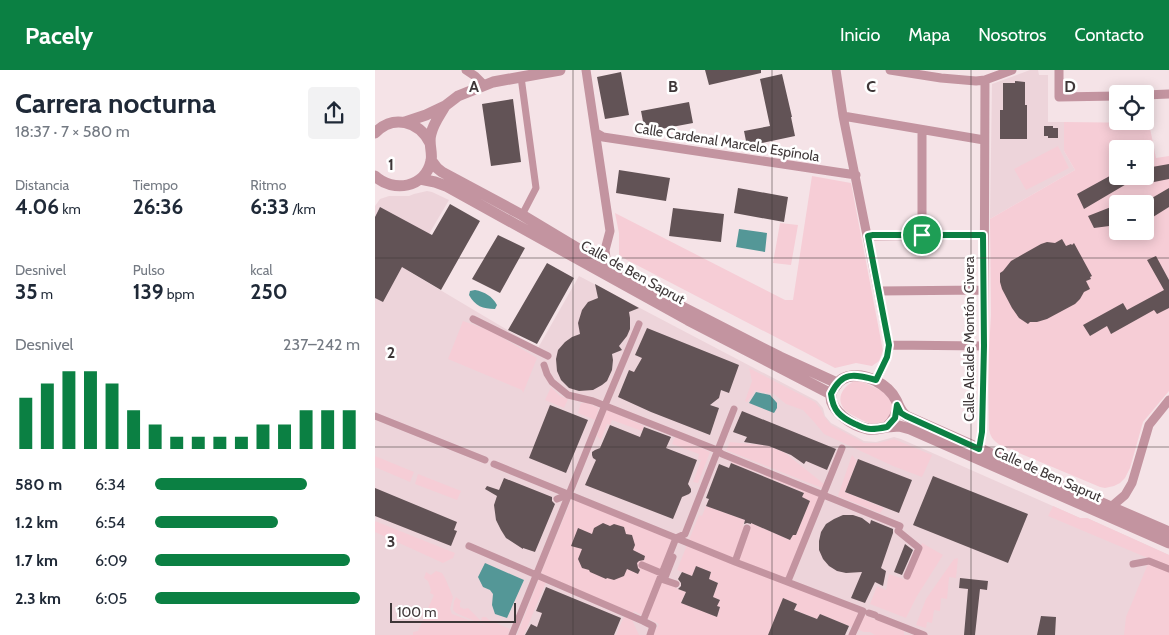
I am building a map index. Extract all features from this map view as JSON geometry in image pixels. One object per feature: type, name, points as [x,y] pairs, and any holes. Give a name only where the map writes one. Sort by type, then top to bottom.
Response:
[{"type":"street","points":[[466,70],[484,85]]},
{"type":"street","points":[[375,133],[388,124],[415,119],[445,106],[458,96],[484,85],[560,70]]},
{"type":"street","points":[[586,70],[610,231],[605,250],[607,266]]},
{"type":"street","points":[[836,70],[843,116],[889,345],[887,357],[876,380]]},
{"type":"street","points":[[890,70],[976,81],[985,80],[1012,70]]},
{"type":"street","points":[[1059,70],[1059,97],[1109,96]]},
{"type":"street","points":[[521,77],[536,188],[522,216]]},
{"type":"street","name":"Calle Alcalde Montón Civera","points":[[979,449],[982,432],[984,346],[985,80]]},
{"type":"street","points":[[1154,95],[1169,94]]},
{"type":"street","points":[[375,176],[386,184],[403,186],[412,184],[426,173],[431,160],[430,143],[432,130],[445,106]]},
{"type":"street","points":[[843,116],[984,140]]},
{"type":"street","points":[[405,122],[420,129],[430,143]]},
{"type":"street","points":[[922,130],[922,235]]},
{"type":"street","name":"Calle Cardenal Marcelo Espínola","points":[[596,133],[603,137],[855,175]]},
{"type":"street","name":"Calle de Ben Saprut","points":[[431,160],[442,172],[607,266],[678,305],[809,372],[834,388]]},
{"type":"street","name":"Calle de Ben Saprut","points":[[420,179],[447,186],[688,320],[834,388]]},
{"type":"street","points":[[375,191],[386,184]]},
{"type":"street","points":[[868,236],[983,235]]},
{"type":"street","points":[[879,291],[983,290]]},
{"type":"street","points":[[473,319],[548,356]]},
{"type":"street","points":[[512,635],[639,324]]},
{"type":"street","points":[[889,345],[984,346]]},
{"type":"street","points":[[544,364],[552,382],[568,396],[605,405],[900,526],[898,532],[919,548],[907,576]]},
{"type":"street","points":[[855,375],[876,380],[891,392],[897,405],[895,418],[887,427],[870,429],[844,418],[838,412],[834,405],[834,388],[842,378],[855,375]]},
{"type":"street","name":"Calle de Ben Saprut","points":[[1111,507],[1125,495],[1132,483],[1149,425],[1169,400]]},
{"type":"street","name":"Calle de Ben Saprut","points":[[897,405],[901,413],[906,416],[1169,532]]},
{"type":"street","points":[[643,621],[661,573],[678,538],[685,534],[734,409]]},
{"type":"street","points":[[375,416],[485,460]]},
{"type":"street","name":"Calle de Ben Saprut","points":[[887,427],[899,426],[910,429],[1169,543]]},
{"type":"street","points":[[788,581],[843,448]]},
{"type":"street","points":[[494,464],[735,562],[863,611],[852,635]]},
{"type":"street","points":[[557,499],[569,494]]},
{"type":"street","points":[[735,562],[747,528]]},
{"type":"street","points":[[676,584],[664,580],[678,538]]},
{"type":"street","points":[[469,546],[643,621],[653,626],[650,635]]},
{"type":"street","points":[[1133,564],[1149,562],[1169,569]]},
{"type":"street","points":[[642,565],[661,573]]},
{"type":"street","points":[[874,615],[921,635]]},
{"type":"shaded area","points":[[1030,70],[1038,70],[1039,75],[1048,75],[1048,122],[1064,122],[1064,151],[1075,170],[990,219],[992,84]]},
{"type":"shaded area","points":[[1064,122],[1109,123],[1109,130],[1150,130],[1152,140],[1109,140],[1109,185],[1154,185],[1154,148],[1156,158],[1169,156],[1169,391],[1143,422],[1130,468],[1125,478],[1114,486],[1105,488],[1000,445],[993,439],[989,430],[990,219],[1075,170],[1064,151]]},
{"type":"shaded area","points":[[1058,146],[1069,168],[1026,190],[1014,169]]},
{"type":"shaded area","points":[[812,176],[851,183],[883,351],[879,361],[872,366],[856,363],[835,368],[619,255],[619,233],[615,213],[785,300],[793,300]]},
{"type":"shaded area","points":[[427,191],[449,200],[410,272],[538,348],[579,276],[817,401],[831,423],[864,441],[876,442],[894,437],[901,439],[1169,555],[1169,635],[375,635],[375,206],[380,199],[389,196],[409,196]]},
{"type":"shaded area","points":[[780,223],[798,225],[791,265],[773,263]]},
{"type":"shaded area","points":[[463,321],[491,331],[537,358],[523,393],[522,390],[448,359]]},
{"type":"shaded area","points":[[749,368],[815,402],[831,425],[864,443],[878,443],[894,439],[932,455],[922,477],[893,466],[824,434],[803,410],[786,404],[774,394],[755,390],[747,402],[745,401],[752,381]]},
{"type":"shaded area","points":[[855,381],[863,382],[882,391],[893,403],[892,414],[885,422],[874,424],[862,420],[846,411],[841,405],[842,392]]},
{"type":"shaded area","points":[[551,387],[560,396],[568,399],[564,408],[545,400]]},
{"type":"shaded area","points":[[581,403],[588,403],[599,408],[595,420],[578,413]]},
{"type":"shaded area","points":[[606,409],[644,426],[642,431],[612,420],[610,425],[607,424],[601,440],[597,436]]},
{"type":"shaded area","points":[[675,437],[710,452],[698,483],[693,482],[701,460],[698,459],[699,454],[672,444]]},
{"type":"shaded area","points":[[730,442],[769,446],[785,453],[824,484],[822,488],[726,450]]},
{"type":"shaded area","points":[[852,455],[857,461],[845,492],[884,508],[880,513],[838,496]]},
{"type":"shaded area","points":[[375,456],[414,472],[410,482],[375,467]]},
{"type":"shaded area","points":[[733,460],[820,494],[785,580],[904,631],[904,635],[875,635],[820,614],[817,619],[795,610],[797,604],[783,598],[768,635],[653,635],[659,624],[634,611],[631,618],[639,635],[616,635],[627,610],[541,573],[572,498],[673,540],[658,577],[676,584],[676,588],[686,592],[681,602],[717,617],[720,608],[717,606],[720,600],[713,597],[718,583],[709,579],[711,572],[696,566],[692,576],[677,570],[699,515],[702,516],[706,506],[745,520],[743,526],[749,528],[751,523],[790,540],[793,535],[796,535],[804,514],[803,492],[764,476],[765,474],[757,470],[756,472],[731,463]]},
{"type":"shaded area","points":[[418,474],[461,491],[457,500],[415,484]]},
{"type":"shaded area","points":[[1053,506],[1080,518],[1087,518],[1169,555],[1169,635],[1124,635],[1126,617],[1150,559],[1048,516]]},
{"type":"shaded area","points":[[375,521],[455,553],[453,558],[443,563],[375,532]]},
{"type":"shaded area","points":[[922,543],[943,555],[917,596],[906,618],[870,604],[877,586],[886,590],[889,574],[907,580]]},
{"type":"shaded area","points":[[958,558],[956,578],[949,577],[947,599],[941,598],[940,611],[934,610],[932,623],[927,622],[926,628],[916,625],[926,599],[954,559]]},
{"type":"shaded area","points":[[436,571],[442,573],[453,597],[450,609],[452,614],[493,629],[456,613],[453,610],[456,597],[461,601],[460,607],[468,608],[481,621],[482,617],[486,617],[510,629],[508,635],[413,635],[413,632],[418,631],[434,595],[430,593],[428,581],[424,578],[426,572],[431,575]]},
{"type":"shaded area","points":[[539,579],[546,582],[524,635],[517,635]]},
{"type":"water","points":[[739,229],[767,233],[765,252],[736,247]]},
{"type":"water","points":[[475,290],[485,293],[490,297],[497,305],[495,309],[483,307],[474,302],[469,295],[470,291]]},
{"type":"water","points":[[756,392],[770,395],[777,403],[774,413],[749,403]]},
{"type":"water","points":[[485,563],[524,580],[507,618],[495,614],[492,605],[493,594],[490,590],[483,587],[478,577]]},
{"type":"building","points":[[705,70],[761,70],[761,73],[709,85]]},
{"type":"building","points":[[621,72],[629,115],[605,119],[597,77]]},
{"type":"building","points":[[782,74],[795,136],[747,146],[744,131],[770,126],[760,79]]},
{"type":"building","points":[[1015,81],[1025,82],[1027,139],[1000,139],[1000,110],[1003,110],[1003,83],[1015,83]]},
{"type":"building","points":[[513,99],[521,162],[491,166],[482,104]]},
{"type":"building","points":[[689,102],[693,123],[645,132],[641,111]]},
{"type":"building","points":[[1044,126],[1058,128],[1058,138],[1044,136]]},
{"type":"building","points":[[1169,164],[1169,179],[1154,182],[1154,167]]},
{"type":"building","points":[[619,170],[670,178],[666,201],[616,193]]},
{"type":"building","points":[[1109,176],[1109,185],[1125,185],[1084,209],[1077,194]]},
{"type":"building","points":[[738,188],[788,197],[784,222],[734,213]]},
{"type":"building","points":[[1169,188],[1169,207],[1154,216],[1154,197]]},
{"type":"building","points":[[450,204],[480,221],[441,290],[402,267],[383,302],[375,298],[375,217],[380,207],[432,235]]},
{"type":"building","points":[[673,208],[724,214],[721,242],[669,236]]},
{"type":"building","points":[[1109,208],[1109,226],[1094,228],[1088,216]]},
{"type":"building","points":[[498,235],[525,248],[500,293],[472,279]]},
{"type":"building","points":[[1062,239],[1066,246],[1074,243],[1092,276],[1090,277],[1091,279],[1086,281],[1090,289],[1084,292],[1075,304],[1047,319],[1028,324],[1019,318],[1012,308],[1002,289],[1000,273],[1011,261],[1041,244],[1047,242],[1055,243]]},
{"type":"building","points":[[1156,256],[1169,280],[1169,308],[1157,314],[1154,310],[1111,334],[1107,326],[1090,336],[1083,325],[1123,303],[1127,310],[1164,290],[1147,260]]},
{"type":"building","points":[[547,263],[574,278],[537,344],[508,330]]},
{"type":"building","points":[[595,284],[639,308],[629,312],[630,329],[619,346],[622,350],[612,354],[612,370],[607,381],[593,390],[579,391],[569,388],[561,380],[557,371],[556,359],[558,350],[565,342],[580,334],[578,323],[582,310],[588,302],[598,298]]},
{"type":"building","points":[[647,328],[739,365],[729,393],[721,390],[719,398],[710,405],[719,408],[710,435],[618,397],[629,370],[634,372],[642,358],[635,355]]},
{"type":"building","points":[[550,405],[588,420],[566,473],[529,458]]},
{"type":"building","points":[[742,411],[836,449],[827,470],[806,461],[804,464],[791,455],[769,446],[744,442],[747,437],[733,432]]},
{"type":"building","points":[[610,425],[640,437],[644,427],[671,437],[666,448],[697,460],[688,484],[691,492],[682,497],[673,519],[585,485],[596,460],[593,458],[592,452],[600,448]]},
{"type":"building","points":[[858,459],[912,480],[899,513],[845,492]]},
{"type":"building","points":[[731,463],[804,493],[802,497],[810,501],[796,535],[793,535],[790,540],[751,523],[744,524],[745,520],[706,506],[709,499],[706,498],[719,464],[729,468]]},
{"type":"building","points":[[933,476],[1028,514],[1008,563],[913,525]]},
{"type":"building","points":[[504,478],[552,497],[552,501],[555,504],[535,552],[523,549],[506,538],[496,520],[494,505],[497,496],[485,489],[487,486],[499,490]]},
{"type":"building","points":[[375,488],[457,522],[454,530],[457,531],[451,546],[375,516]]},
{"type":"building","points":[[843,515],[853,515],[862,518],[870,524],[871,520],[893,529],[881,568],[886,571],[883,586],[875,582],[865,603],[851,598],[862,572],[846,573],[837,571],[823,559],[819,550],[821,532],[826,524]]},
{"type":"building","points":[[603,523],[610,526],[614,524],[624,527],[626,534],[632,535],[635,545],[633,550],[645,556],[644,560],[637,563],[640,570],[638,574],[627,569],[624,576],[614,580],[606,579],[582,568],[578,559],[582,549],[571,546],[578,528],[592,534],[594,528]]},
{"type":"building","points":[[905,544],[913,550],[902,575],[894,572]]},
{"type":"building","points":[[696,566],[711,572],[709,579],[718,583],[713,597],[720,600],[717,606],[720,607],[717,617],[681,603],[686,592],[678,589],[681,583],[678,579],[682,572],[692,576]]},
{"type":"building","points":[[960,578],[988,581],[987,590],[980,589],[975,635],[964,635],[968,589],[959,588]]},
{"type":"building","points":[[546,587],[621,618],[614,635],[525,635],[531,624],[537,627],[542,613],[536,611]]},
{"type":"building","points":[[783,598],[797,604],[794,610],[817,619],[820,614],[849,626],[845,635],[768,635]]},
{"type":"building","points":[[1041,616],[1056,617],[1055,635],[1037,635]]},
{"type":"route","points":[[922,235],[983,235],[984,346],[982,432],[979,449],[906,416],[901,413],[897,405],[895,418],[887,427],[865,428],[844,418],[838,412],[832,399],[831,394],[842,378],[855,375],[876,380],[887,357],[889,345],[868,236],[922,235]]}]
